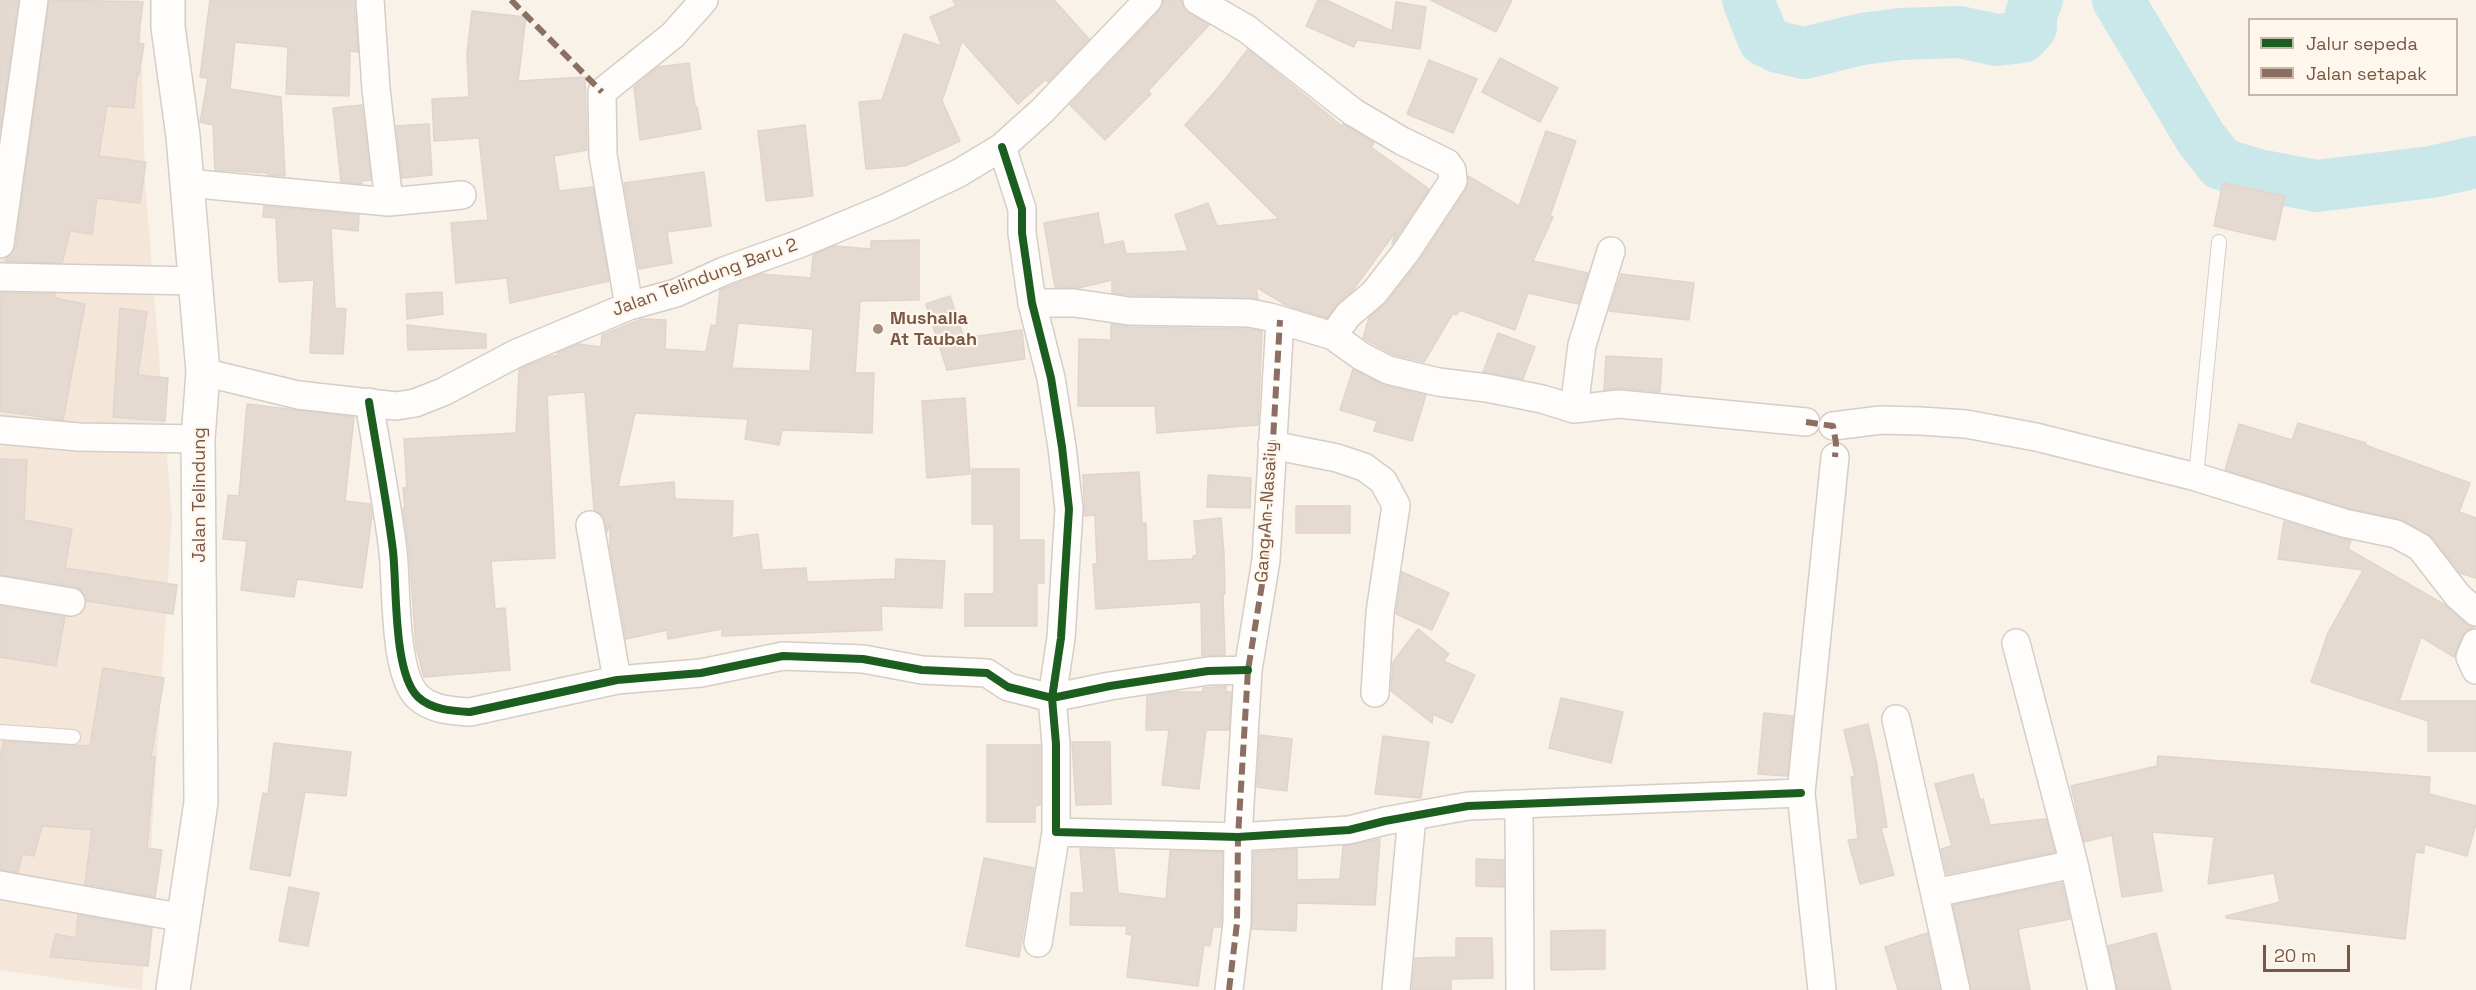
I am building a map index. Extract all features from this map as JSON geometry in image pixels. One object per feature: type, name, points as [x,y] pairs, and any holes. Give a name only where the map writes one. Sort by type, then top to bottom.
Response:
[{"type":"main road","name":"Jalan Telindung","points":[[168,0],[168,27],[187,183],[202,372],[198,439],[201,802],[173,990]]},
{"type":"street","points":[[0,244],[34,0]]},
{"type":"street","points":[[370,0],[376,89],[389,202]]},
{"type":"street","points":[[629,306],[603,155],[602,92],[673,35],[704,0]]},
{"type":"street","name":"Jalan Telindung Baru 2","points":[[202,372],[298,395],[396,406],[415,404],[452,388],[517,352],[629,306],[676,293],[724,271],[799,244],[959,173],[1002,147],[1043,110],[1148,0]]},
{"type":"street","points":[[1197,0],[1247,28],[1353,112],[1402,141],[1447,163],[1452,170],[1453,181],[1406,252],[1374,293],[1348,315],[1333,336]]},
{"type":"street","points":[[1002,147],[1022,208],[1022,233],[1032,303],[1051,378],[1069,508],[1061,638],[1052,698],[1056,744],[1056,832],[1038,943]]},
{"type":"street","points":[[187,183],[389,202],[462,195]]},
{"type":"street","points":[[1574,409],[1582,345],[1611,250]]},
{"type":"street","points":[[0,277],[195,281]]},
{"type":"street","points":[[1032,303],[1075,303],[1129,311],[1249,313],[1333,336],[1361,356],[1388,370],[1438,382],[1487,388],[1531,397],[1574,409],[1619,404],[1806,422]]},
{"type":"street","name":"Gang An-Nasa'iy","points":[[1228,990],[1236,923],[1239,872],[1238,837],[1248,670],[1266,560],[1280,320]]},
{"type":"street","points":[[369,402],[393,551],[400,652],[410,685],[418,698],[445,710],[470,712],[617,680],[701,673],[783,656],[863,658],[922,670],[987,673],[1008,687],[1052,698],[1110,686],[1208,671],[1248,670]]},
{"type":"street","points":[[1833,426],[1881,420],[1966,424],[2036,437],[2196,477],[2344,523],[2396,534],[2420,548],[2458,596],[2476,612]]},
{"type":"street","points":[[0,430],[79,437],[198,439]]},
{"type":"street","points":[[1272,444],[1336,458],[1364,467],[1383,481],[1396,505],[1380,613],[1374,693]]},
{"type":"street","points":[[1822,990],[1801,793],[1835,457]]},
{"type":"street","points":[[590,525],[617,680]]},
{"type":"street","points":[[0,590],[71,602]]},
{"type":"street","points":[[2016,643],[2074,864],[2102,990]]},
{"type":"street","points":[[2476,643],[2470,657],[2476,670]]},
{"type":"street","points":[[1896,719],[1956,990]]},
{"type":"street","points":[[1056,832],[1238,837],[1349,830],[1468,806],[1801,793]]},
{"type":"street","points":[[1519,804],[1520,990]]},
{"type":"street","points":[[1396,990],[1412,816]]},
{"type":"street","points":[[1935,893],[2074,864]]},
{"type":"street","points":[[0,885],[184,918]]},
{"type":"lane","points":[[2196,477],[2219,242]]},
{"type":"lane","points":[[0,732],[73,737]]},
{"type":"shaded area","points":[[0,0],[140,0],[145,181],[172,518],[142,990],[0,970]]},
{"type":"building","points":[[0,0],[18,0],[0,130]]},
{"type":"building","points":[[49,0],[143,2],[138,43],[144,44],[139,75],[137,74],[134,108],[107,106],[99,156],[146,162],[140,203],[97,198],[92,234],[70,231],[62,263],[5,261],[16,246]]},
{"type":"building","points":[[210,0],[354,0],[358,52],[350,51],[349,96],[286,94],[288,47],[235,42],[230,89],[281,97],[285,176],[215,170],[213,125],[200,122],[208,78],[200,77]]},
{"type":"building","points":[[953,0],[1054,0],[1089,39],[1048,82],[1045,80],[1018,104],[962,41],[942,101],[960,141],[905,166],[866,169],[859,102],[882,100],[904,34],[942,46],[930,17],[956,6]]},
{"type":"building","points":[[1163,0],[1181,0],[1183,7],[1189,13],[1209,25],[1148,91],[1151,94],[1105,140],[1070,105],[1159,11]]},
{"type":"building","points":[[1318,0],[1326,0],[1392,31],[1396,2],[1426,7],[1420,49],[1357,40],[1354,47],[1306,26]]},
{"type":"building","points":[[1431,0],[1512,0],[1496,32]]},
{"type":"building","points":[[472,11],[526,17],[518,81],[585,77],[587,150],[554,156],[559,191],[593,187],[609,281],[510,303],[507,278],[456,283],[451,223],[488,220],[479,138],[434,141],[432,99],[469,97],[467,54]]},
{"type":"building","points":[[1248,49],[1342,126],[1343,124],[1374,143],[1371,147],[1429,189],[1392,244],[1396,231],[1353,290],[1338,303],[1327,318],[1286,305],[1256,287],[1258,299],[1112,293],[1112,280],[1078,288],[1055,287],[1044,223],[1098,213],[1104,245],[1123,241],[1126,254],[1188,251],[1175,215],[1208,203],[1217,226],[1279,219],[1185,125],[1219,87]]},
{"type":"building","points":[[1500,58],[1558,88],[1540,122],[1482,92]]},
{"type":"building","points":[[1429,60],[1477,79],[1453,133],[1407,114]]},
{"type":"building","points":[[689,63],[695,107],[697,107],[701,129],[640,140],[634,87],[658,67]]},
{"type":"building","points":[[362,105],[371,180],[362,181],[362,184],[341,182],[333,108]]},
{"type":"building","points":[[429,124],[432,175],[402,178],[396,126]]},
{"type":"building","points":[[805,125],[813,196],[766,201],[758,131]]},
{"type":"building","points":[[1546,131],[1576,141],[1550,216],[1553,217],[1533,261],[1588,273],[1578,304],[1528,293],[1515,330],[1460,310],[1456,315],[1453,313],[1424,362],[1394,355],[1363,338],[1369,318],[1386,303],[1419,261],[1466,190],[1468,176],[1519,206]]},
{"type":"building","points":[[704,172],[711,226],[667,232],[672,263],[639,269],[624,183]]},
{"type":"building","points":[[2223,183],[2285,196],[2275,240],[2214,226]]},
{"type":"building","points":[[264,206],[359,215],[358,231],[331,228],[335,308],[346,309],[343,354],[310,353],[314,280],[279,282],[276,218],[263,217]]},
{"type":"building","points":[[919,240],[919,300],[860,301],[855,373],[874,373],[872,433],[782,430],[779,445],[745,439],[748,419],[635,413],[618,487],[674,482],[675,499],[733,501],[732,538],[758,534],[762,570],[806,568],[807,582],[895,579],[896,559],[945,561],[942,608],[881,606],[882,630],[722,636],[722,629],[668,639],[667,630],[626,639],[610,548],[610,524],[607,532],[602,515],[594,510],[585,392],[547,395],[555,558],[491,561],[495,609],[505,608],[510,670],[424,677],[416,647],[409,550],[403,508],[405,509],[403,488],[407,487],[404,439],[516,433],[519,370],[524,367],[551,356],[557,356],[557,353],[579,344],[601,347],[602,335],[642,319],[666,320],[665,349],[706,352],[711,325],[716,326],[720,290],[761,274],[811,278],[813,255],[834,246],[871,249],[871,241]],"holes":[[[738,323],[813,329],[810,371],[732,368]]]},
{"type":"building","points":[[1621,274],[1694,283],[1689,320],[1609,311]]},
{"type":"building","points":[[442,292],[443,314],[407,319],[406,294]]},
{"type":"building","points":[[1,293],[55,294],[54,298],[85,304],[63,420],[0,411]]},
{"type":"building","points":[[950,296],[964,338],[1022,330],[1025,359],[947,370],[926,304]]},
{"type":"building","points":[[120,308],[147,312],[138,375],[168,378],[165,421],[113,417]]},
{"type":"building","points":[[1111,324],[1129,327],[1262,331],[1258,425],[1157,433],[1155,406],[1078,406],[1079,339],[1111,340]]},
{"type":"building","points":[[407,325],[486,334],[486,348],[408,350]]},
{"type":"building","points":[[1498,333],[1535,347],[1523,379],[1483,372]]},
{"type":"building","points":[[1606,356],[1662,359],[1660,392],[1620,388],[1604,390]]},
{"type":"building","points":[[1353,369],[1384,385],[1426,395],[1412,441],[1374,431],[1377,421],[1340,410]]},
{"type":"building","points":[[965,398],[970,474],[927,478],[922,401]]},
{"type":"building","points":[[247,404],[354,417],[345,501],[370,504],[372,516],[362,588],[297,579],[294,597],[241,590],[247,541],[223,539],[228,495],[239,496]]},
{"type":"building","points":[[2298,423],[2366,443],[2365,445],[2470,483],[2459,512],[2476,518],[2476,578],[2460,573],[2432,537],[2403,520],[2348,508],[2225,470],[2239,424],[2292,440]]},
{"type":"building","points":[[0,459],[27,460],[24,520],[72,529],[65,568],[177,585],[173,614],[86,601],[81,590],[74,586],[0,575]]},
{"type":"building","points":[[972,469],[1019,469],[1019,540],[1044,540],[1044,583],[1037,583],[1037,626],[965,626],[965,594],[994,594],[994,524],[972,524]]},
{"type":"building","points":[[1139,472],[1142,523],[1146,523],[1147,561],[1193,559],[1193,556],[1197,555],[1194,521],[1221,518],[1224,554],[1225,655],[1202,656],[1201,602],[1096,609],[1093,564],[1097,564],[1095,515],[1085,516],[1083,475]]},
{"type":"building","points":[[1208,475],[1251,478],[1250,508],[1207,507]]},
{"type":"building","points":[[1296,506],[1350,506],[1350,533],[1296,533]]},
{"type":"building","points":[[2284,521],[2351,541],[2348,549],[2445,605],[2466,624],[2474,627],[2462,636],[2454,657],[2421,637],[2399,701],[2476,701],[2476,751],[2428,751],[2428,721],[2311,682],[2328,633],[2363,570],[2278,559]]},
{"type":"building","points":[[1402,572],[1449,593],[1432,630],[1396,614]]},
{"type":"building","points":[[0,606],[65,617],[56,666],[0,657]]},
{"type":"building","points":[[1418,629],[1449,654],[1443,661],[1475,675],[1452,723],[1433,714],[1432,723],[1391,691],[1393,662]]},
{"type":"building","points":[[103,668],[164,678],[151,757],[155,757],[147,848],[162,850],[155,897],[85,884],[92,830],[42,826],[34,856],[22,854],[18,872],[0,870],[0,752],[2,752],[3,741],[90,746]]},
{"type":"building","points":[[1226,686],[1226,692],[1231,692],[1229,730],[1206,730],[1199,789],[1162,785],[1169,730],[1146,730],[1147,696],[1174,692],[1203,692],[1203,688]]},
{"type":"building","points":[[1561,698],[1623,712],[1611,763],[1549,748]]},
{"type":"building","points":[[1764,713],[1793,716],[1787,776],[1758,774]]},
{"type":"building","points":[[1868,724],[1887,827],[1881,828],[1894,875],[1860,884],[1848,840],[1858,839],[1851,777],[1855,777],[1844,730]]},
{"type":"building","points":[[1260,735],[1292,739],[1287,791],[1257,787]]},
{"type":"building","points":[[1383,736],[1429,742],[1421,798],[1375,794]]},
{"type":"building","points":[[1072,742],[1110,742],[1111,804],[1076,805]]},
{"type":"building","points":[[274,743],[351,752],[346,796],[305,792],[290,876],[250,869],[263,793],[268,794]]},
{"type":"building","points":[[987,745],[1040,745],[1040,805],[1035,806],[1035,822],[987,822]]},
{"type":"building","points":[[2158,756],[2430,777],[2429,794],[2476,806],[2476,824],[2467,856],[2424,844],[2424,853],[2415,852],[2405,939],[2226,918],[2226,916],[2280,902],[2274,873],[2208,884],[2214,837],[2152,832],[2162,891],[2122,897],[2112,835],[2084,842],[2071,786],[2157,766]]},
{"type":"building","points":[[1973,774],[1990,825],[2046,819],[2055,852],[1947,874],[1941,849],[1952,846],[1935,784]]},
{"type":"building","points":[[1380,839],[1375,905],[1297,903],[1296,931],[1252,929],[1254,852],[1297,849],[1297,880],[1340,879],[1343,846]]},
{"type":"building","points":[[1080,849],[1114,849],[1118,893],[1166,899],[1170,851],[1222,852],[1221,927],[1213,927],[1210,946],[1204,945],[1198,986],[1127,977],[1132,935],[1126,934],[1127,926],[1070,925],[1071,893],[1084,893]]},
{"type":"building","points":[[984,858],[1034,868],[1019,957],[966,946]]},
{"type":"building","points":[[1476,859],[1504,860],[1504,887],[1476,886]]},
{"type":"building","points":[[2062,883],[2070,919],[2018,929],[2030,990],[1971,990],[1953,905]]},
{"type":"building","points":[[289,887],[319,893],[308,946],[279,941]]},
{"type":"building","points":[[78,915],[152,928],[148,966],[50,957],[56,934],[76,938]]},
{"type":"building","points":[[1605,930],[1605,969],[1551,970],[1551,931]]},
{"type":"building","points":[[1927,933],[1940,990],[1898,990],[1885,947]]},
{"type":"building","points":[[2156,933],[2171,990],[2117,990],[2108,946]]},
{"type":"building","points":[[1456,938],[1492,938],[1493,978],[1451,979],[1451,990],[1412,990],[1415,958],[1456,957]]},
{"type":"waterway","points":[[1748,0],[1764,40],[1778,47],[1804,53],[1862,39],[1900,34],[1959,32],[1997,40],[2022,37],[2031,27],[2031,14],[2037,0]]},
{"type":"waterway","points":[[2118,0],[2200,137],[2221,164],[2258,175],[2317,186],[2431,172],[2476,162]]},
{"type":"marked path","points":[[511,0],[602,92]]},
{"type":"marked path","points":[[1229,990],[1237,923],[1238,837],[1248,670],[1266,560],[1280,320]]},
{"type":"marked path","points":[[1806,422],[1833,426],[1836,443],[1835,457]]},
{"type":"cycle path","points":[[1002,147],[1022,209],[1022,233],[1032,303],[1051,378],[1069,509],[1061,638],[1052,698],[1056,744],[1056,832],[1238,837],[1349,830],[1468,806],[1801,793]]},
{"type":"cycle path","points":[[369,402],[393,551],[400,650],[404,669],[418,697],[436,707],[470,712],[617,680],[701,673],[783,656],[863,659],[922,670],[987,673],[1008,687],[1052,698],[1110,686],[1208,671],[1248,670]]},
{"type":"place","name":"Mushalla At Taubah","points":[[878,329]]}]
